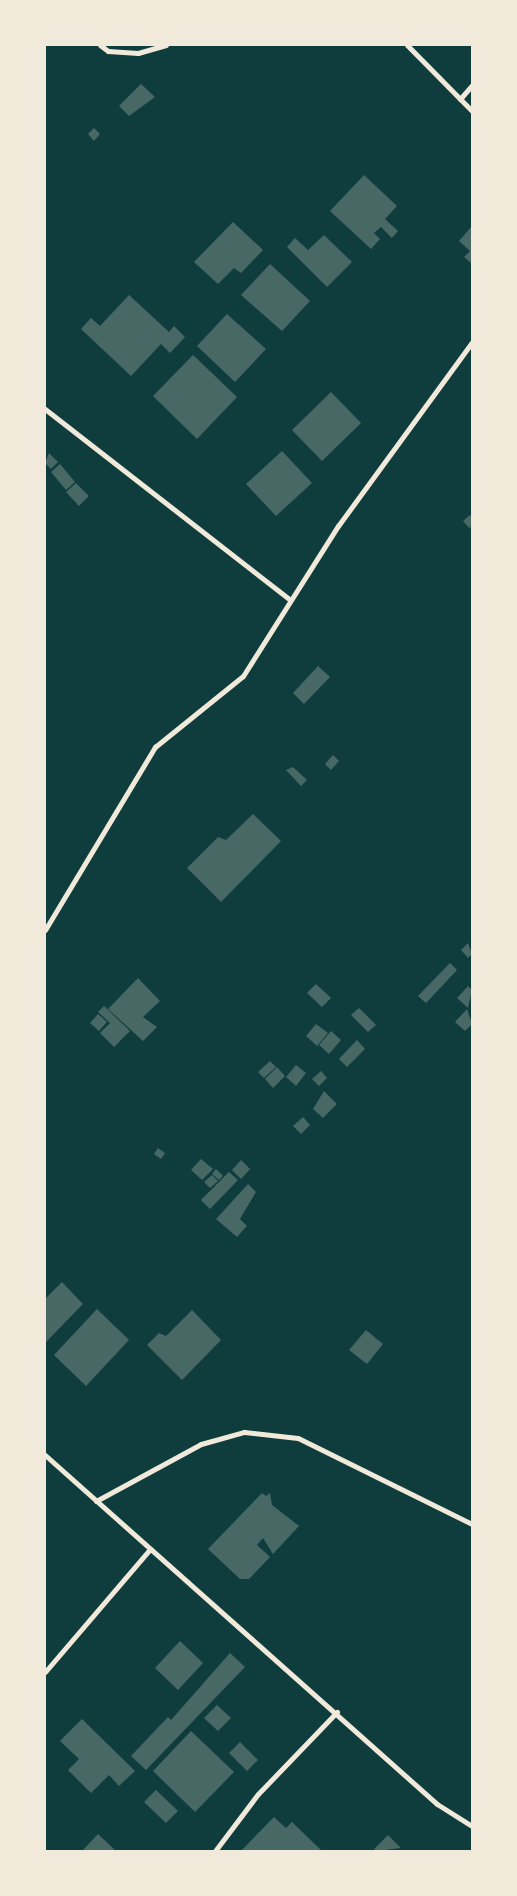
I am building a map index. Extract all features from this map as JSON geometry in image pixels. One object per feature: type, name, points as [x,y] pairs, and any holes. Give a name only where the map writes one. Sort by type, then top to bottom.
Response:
[{"type":"street","points":[[100,45],[108,51],[138,53],[166,45]]},
{"type":"street","points":[[407,45],[472,111]]},
{"type":"street","points":[[460,99],[472,86]]},
{"type":"street","points":[[45,930],[155,747],[243,676],[290,600],[472,342]]},
{"type":"street","points":[[45,409],[290,600]]},
{"type":"street","points":[[96,1501],[201,1444],[244,1432],[298,1438],[472,1524]]},
{"type":"street","points":[[45,1455],[337,1712],[438,1804],[472,1826]]},
{"type":"street","points":[[45,1672],[150,1549]]},
{"type":"street","points":[[215,1851],[258,1794],[337,1712]]},
{"type":"building","points":[[141,84],[155,97],[129,116],[119,106]]},
{"type":"building","points":[[94,128],[100,134],[94,141],[88,134]]},
{"type":"building","points":[[364,175],[397,206],[385,219],[398,231],[392,238],[381,227],[374,233],[380,239],[371,249],[330,211]]},
{"type":"building","points":[[233,222],[263,250],[241,273],[234,268],[218,284],[194,262]]},
{"type":"building","points":[[472,226],[472,264],[464,257],[470,251],[459,241]]},
{"type":"building","points":[[324,235],[352,262],[327,287],[287,247],[295,238],[308,250]]},
{"type":"building","points":[[270,264],[310,301],[282,331],[241,295]]},
{"type":"building","points":[[129,295],[169,332],[174,326],[185,337],[170,353],[161,344],[131,376],[81,329],[91,318],[100,326]]},
{"type":"building","points":[[227,314],[266,349],[235,382],[197,346]]},
{"type":"building","points":[[193,355],[237,397],[197,439],[153,396]]},
{"type":"building","points":[[331,392],[361,423],[322,461],[292,430]]},
{"type":"building","points":[[282,451],[312,483],[276,516],[246,484]]},
{"type":"building","points":[[49,453],[58,462],[51,469],[45,463]]},
{"type":"building","points":[[60,464],[75,482],[66,490],[51,472]]},
{"type":"building","points":[[76,483],[89,496],[79,506],[66,492]]},
{"type":"building","points":[[470,515],[472,518],[470,529],[463,521]]},
{"type":"building","points":[[318,666],[330,677],[304,704],[293,693]]},
{"type":"building","points":[[333,755],[339,761],[331,770],[325,764]]},
{"type":"building","points":[[293,767],[307,780],[301,786],[286,770]]},
{"type":"building","points":[[253,814],[281,841],[221,902],[187,868],[218,837],[226,840]]},
{"type":"building","points":[[468,943],[472,954],[468,958],[461,950]]},
{"type":"building","points":[[450,963],[457,970],[426,1003],[418,996]]},
{"type":"building","points":[[138,978],[160,1001],[143,1017],[157,1027],[143,1041],[108,1009]]},
{"type":"building","points":[[316,984],[331,998],[322,1007],[307,993]]},
{"type":"building","points":[[468,986],[472,990],[468,1008],[457,998]]},
{"type":"building","points":[[104,1006],[130,1031],[114,1047],[100,1033],[110,1023],[98,1012]]},
{"type":"building","points":[[359,1008],[376,1025],[368,1032],[351,1015]]},
{"type":"building","points":[[467,1009],[472,1024],[465,1031],[455,1022]]},
{"type":"building","points":[[98,1014],[107,1022],[99,1031],[90,1023]]},
{"type":"building","points":[[316,1024],[328,1033],[317,1046],[306,1036]]},
{"type":"building","points":[[331,1031],[341,1040],[329,1054],[319,1045]]},
{"type":"building","points":[[357,1040],[365,1049],[347,1067],[339,1059]]},
{"type":"building","points":[[270,1061],[276,1067],[264,1078],[258,1072]]},
{"type":"building","points":[[296,1065],[306,1073],[296,1086],[286,1077]]},
{"type":"building","points":[[277,1067],[285,1076],[273,1088],[265,1079]]},
{"type":"building","points":[[321,1071],[327,1078],[319,1086],[312,1079]]},
{"type":"building","points":[[324,1091],[337,1104],[323,1118],[313,1109]]},
{"type":"building","points":[[303,1117],[310,1125],[301,1134],[293,1126]]},
{"type":"building","points":[[158,1148],[165,1153],[161,1159],[154,1154]]},
{"type":"building","points":[[201,1159],[213,1169],[202,1180],[191,1170]]},
{"type":"building","points":[[241,1160],[250,1169],[241,1179],[232,1170]]},
{"type":"building","points":[[216,1169],[223,1176],[219,1180],[212,1174]]},
{"type":"building","points":[[229,1172],[238,1180],[210,1209],[201,1200]]},
{"type":"building","points":[[212,1175],[218,1181],[210,1188],[204,1182]]},
{"type":"building","points":[[248,1184],[256,1192],[240,1219],[247,1226],[237,1237],[216,1219]]},
{"type":"building","points":[[62,1282],[83,1304],[45,1343],[45,1299]]},
{"type":"building","points":[[97,1309],[129,1340],[86,1386],[54,1355]]},
{"type":"building","points":[[192,1310],[221,1340],[182,1380],[147,1345],[159,1333],[166,1336]]},
{"type":"building","points":[[366,1330],[383,1344],[367,1364],[349,1350]]},
{"type":"building","points":[[262,1493],[266,1496],[270,1493],[272,1505],[299,1526],[273,1554],[263,1538],[257,1545],[270,1557],[249,1579],[240,1579],[208,1549]]},
{"type":"building","points":[[180,1641],[203,1663],[178,1690],[155,1668]]},
{"type":"building","points":[[230,1653],[245,1667],[146,1770],[131,1756],[168,1717],[171,1720]]},
{"type":"building","points":[[217,1705],[231,1718],[218,1731],[204,1718]]},
{"type":"building","points":[[82,1719],[135,1771],[119,1786],[109,1775],[91,1793],[68,1770],[79,1759],[60,1741]]},
{"type":"building","points":[[191,1731],[234,1772],[195,1812],[153,1771]]},
{"type":"building","points":[[240,1742],[258,1760],[247,1771],[229,1753]]},
{"type":"building","points":[[156,1790],[178,1811],[166,1823],[144,1802]]},
{"type":"building","points":[[274,1817],[286,1828],[292,1822],[322,1851],[241,1851]]},
{"type":"building","points":[[98,1834],[116,1851],[82,1851]]},
{"type":"building","points":[[388,1835],[401,1848],[377,1851],[374,1849]]}]
